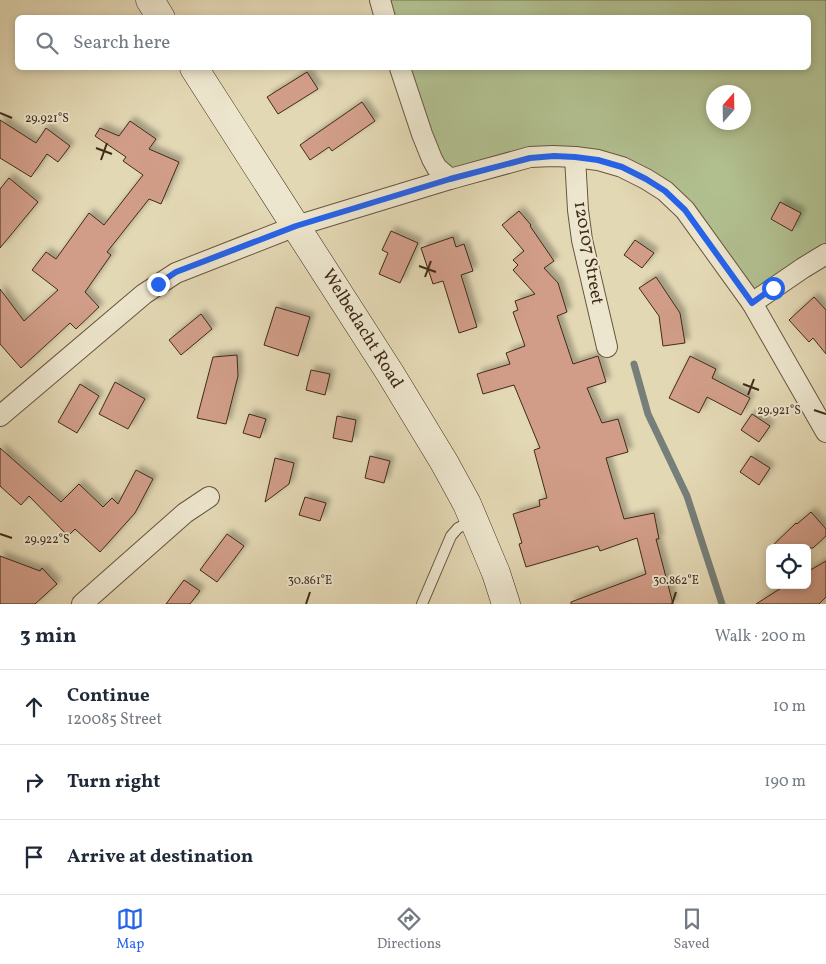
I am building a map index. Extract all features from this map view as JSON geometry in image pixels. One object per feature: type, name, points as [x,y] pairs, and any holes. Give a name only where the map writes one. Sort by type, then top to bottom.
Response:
[{"type":"street","points":[[150,0],[159,15]]},
{"type":"street","points":[[380,0],[384,15]]},
{"type":"street","name":"Welbedacht Road","points":[[195,70],[444,462],[474,520],[496,573],[506,604]]},
{"type":"street","points":[[401,70],[432,159],[437,168],[450,179]]},
{"type":"street","points":[[0,416],[138,299],[176,272],[296,226],[450,179],[530,158],[554,156],[598,160],[622,167],[665,191],[685,210],[752,303],[826,432]]},
{"type":"street","name":"120107 Street","points":[[575,157],[582,240],[607,347]]},
{"type":"street","points":[[752,303],[802,268],[826,254]]},
{"type":"street","points":[[82,604],[185,513],[209,497]]},
{"type":"lane","points":[[422,604],[451,536],[458,528],[474,520]]},
{"type":"green space","points":[[381,0],[826,0],[826,266],[753,304],[684,207],[573,155],[451,179],[403,70],[811,70],[811,15],[385,15]]},
{"type":"building","points":[[307,72],[318,89],[278,114],[267,97]]},
{"type":"building","points":[[362,102],[375,121],[332,151],[329,147],[310,160],[300,145]]},
{"type":"building","points":[[0,120],[36,143],[46,128],[70,146],[58,162],[47,154],[31,177],[0,158]]},
{"type":"building","points":[[130,121],[156,139],[149,149],[179,162],[161,204],[149,199],[107,252],[111,255],[85,292],[99,307],[76,329],[70,323],[21,368],[0,344],[0,289],[24,321],[58,290],[32,270],[46,252],[56,259],[89,213],[104,225],[143,175],[123,161],[126,157],[95,136],[100,128],[119,136]]},
{"type":"building","points":[[9,178],[38,202],[0,248],[0,189]]},
{"type":"building","points":[[780,202],[801,213],[792,231],[771,219]]},
{"type":"building","points":[[519,211],[531,225],[554,261],[544,268],[558,283],[567,312],[557,316],[573,364],[598,356],[606,382],[587,388],[602,423],[618,419],[628,452],[606,458],[624,519],[654,513],[659,539],[656,539],[673,604],[571,604],[571,602],[646,574],[637,538],[600,551],[598,546],[526,567],[519,544],[522,543],[513,514],[540,506],[539,500],[547,498],[534,450],[540,448],[514,385],[483,394],[477,374],[510,364],[506,353],[525,346],[513,312],[518,310],[515,301],[535,294],[513,270],[518,265],[513,260],[524,251],[502,225]]},
{"type":"building","points":[[391,231],[418,243],[400,283],[379,274],[388,253],[382,250]]},
{"type":"building","points":[[453,237],[456,247],[464,244],[473,271],[461,275],[477,327],[459,333],[443,281],[433,284],[421,248]]},
{"type":"building","points":[[635,240],[654,253],[642,268],[624,255]]},
{"type":"building","points":[[656,277],[680,313],[685,343],[663,346],[659,316],[639,288]]},
{"type":"building","points":[[814,297],[826,310],[826,354],[813,338],[809,342],[789,320]]},
{"type":"building","points":[[276,307],[310,317],[298,356],[264,345]]},
{"type":"building","points":[[201,314],[212,329],[181,355],[169,340]]},
{"type":"building","points":[[237,355],[238,376],[226,424],[197,418],[213,357]]},
{"type":"building","points":[[690,356],[716,369],[712,378],[750,398],[741,415],[707,397],[699,413],[669,398]]},
{"type":"building","points":[[311,370],[330,374],[325,395],[306,390]]},
{"type":"building","points":[[115,382],[145,399],[128,429],[99,414]]},
{"type":"building","points":[[80,384],[99,396],[77,433],[58,422]]},
{"type":"building","points":[[249,414],[266,419],[260,438],[243,433]]},
{"type":"building","points":[[752,414],[770,426],[759,442],[741,430]]},
{"type":"building","points":[[337,416],[356,420],[352,442],[333,438]]},
{"type":"building","points":[[0,448],[61,502],[79,484],[103,507],[112,498],[118,504],[136,470],[153,479],[135,513],[100,552],[75,529],[68,536],[29,496],[21,505],[0,486]]},
{"type":"building","points":[[370,456],[390,461],[384,483],[365,478]]},
{"type":"building","points":[[751,456],[770,468],[759,485],[740,472]]},
{"type":"building","points":[[275,458],[294,463],[289,484],[265,502]]},
{"type":"building","points":[[305,497],[326,503],[320,521],[299,515]]},
{"type":"building","points":[[811,512],[826,529],[826,536],[813,548],[811,548],[811,544],[774,544]]},
{"type":"building","points":[[227,534],[244,546],[217,582],[200,570]]},
{"type":"building","points":[[0,556],[40,571],[42,568],[57,584],[35,604],[0,604]]},
{"type":"building","points":[[826,561],[826,597],[819,604],[756,604],[780,589],[811,589],[811,570]]},
{"type":"building","points":[[184,580],[200,591],[190,604],[166,604]]},
{"type":"waterway","points":[[634,364],[648,414],[687,496],[722,604]]},
{"type":"route","points":[[158,284],[176,272],[296,226],[450,179],[530,158],[554,156],[598,160],[622,167],[646,179],[665,191],[685,210],[752,303],[773,288]]}]
